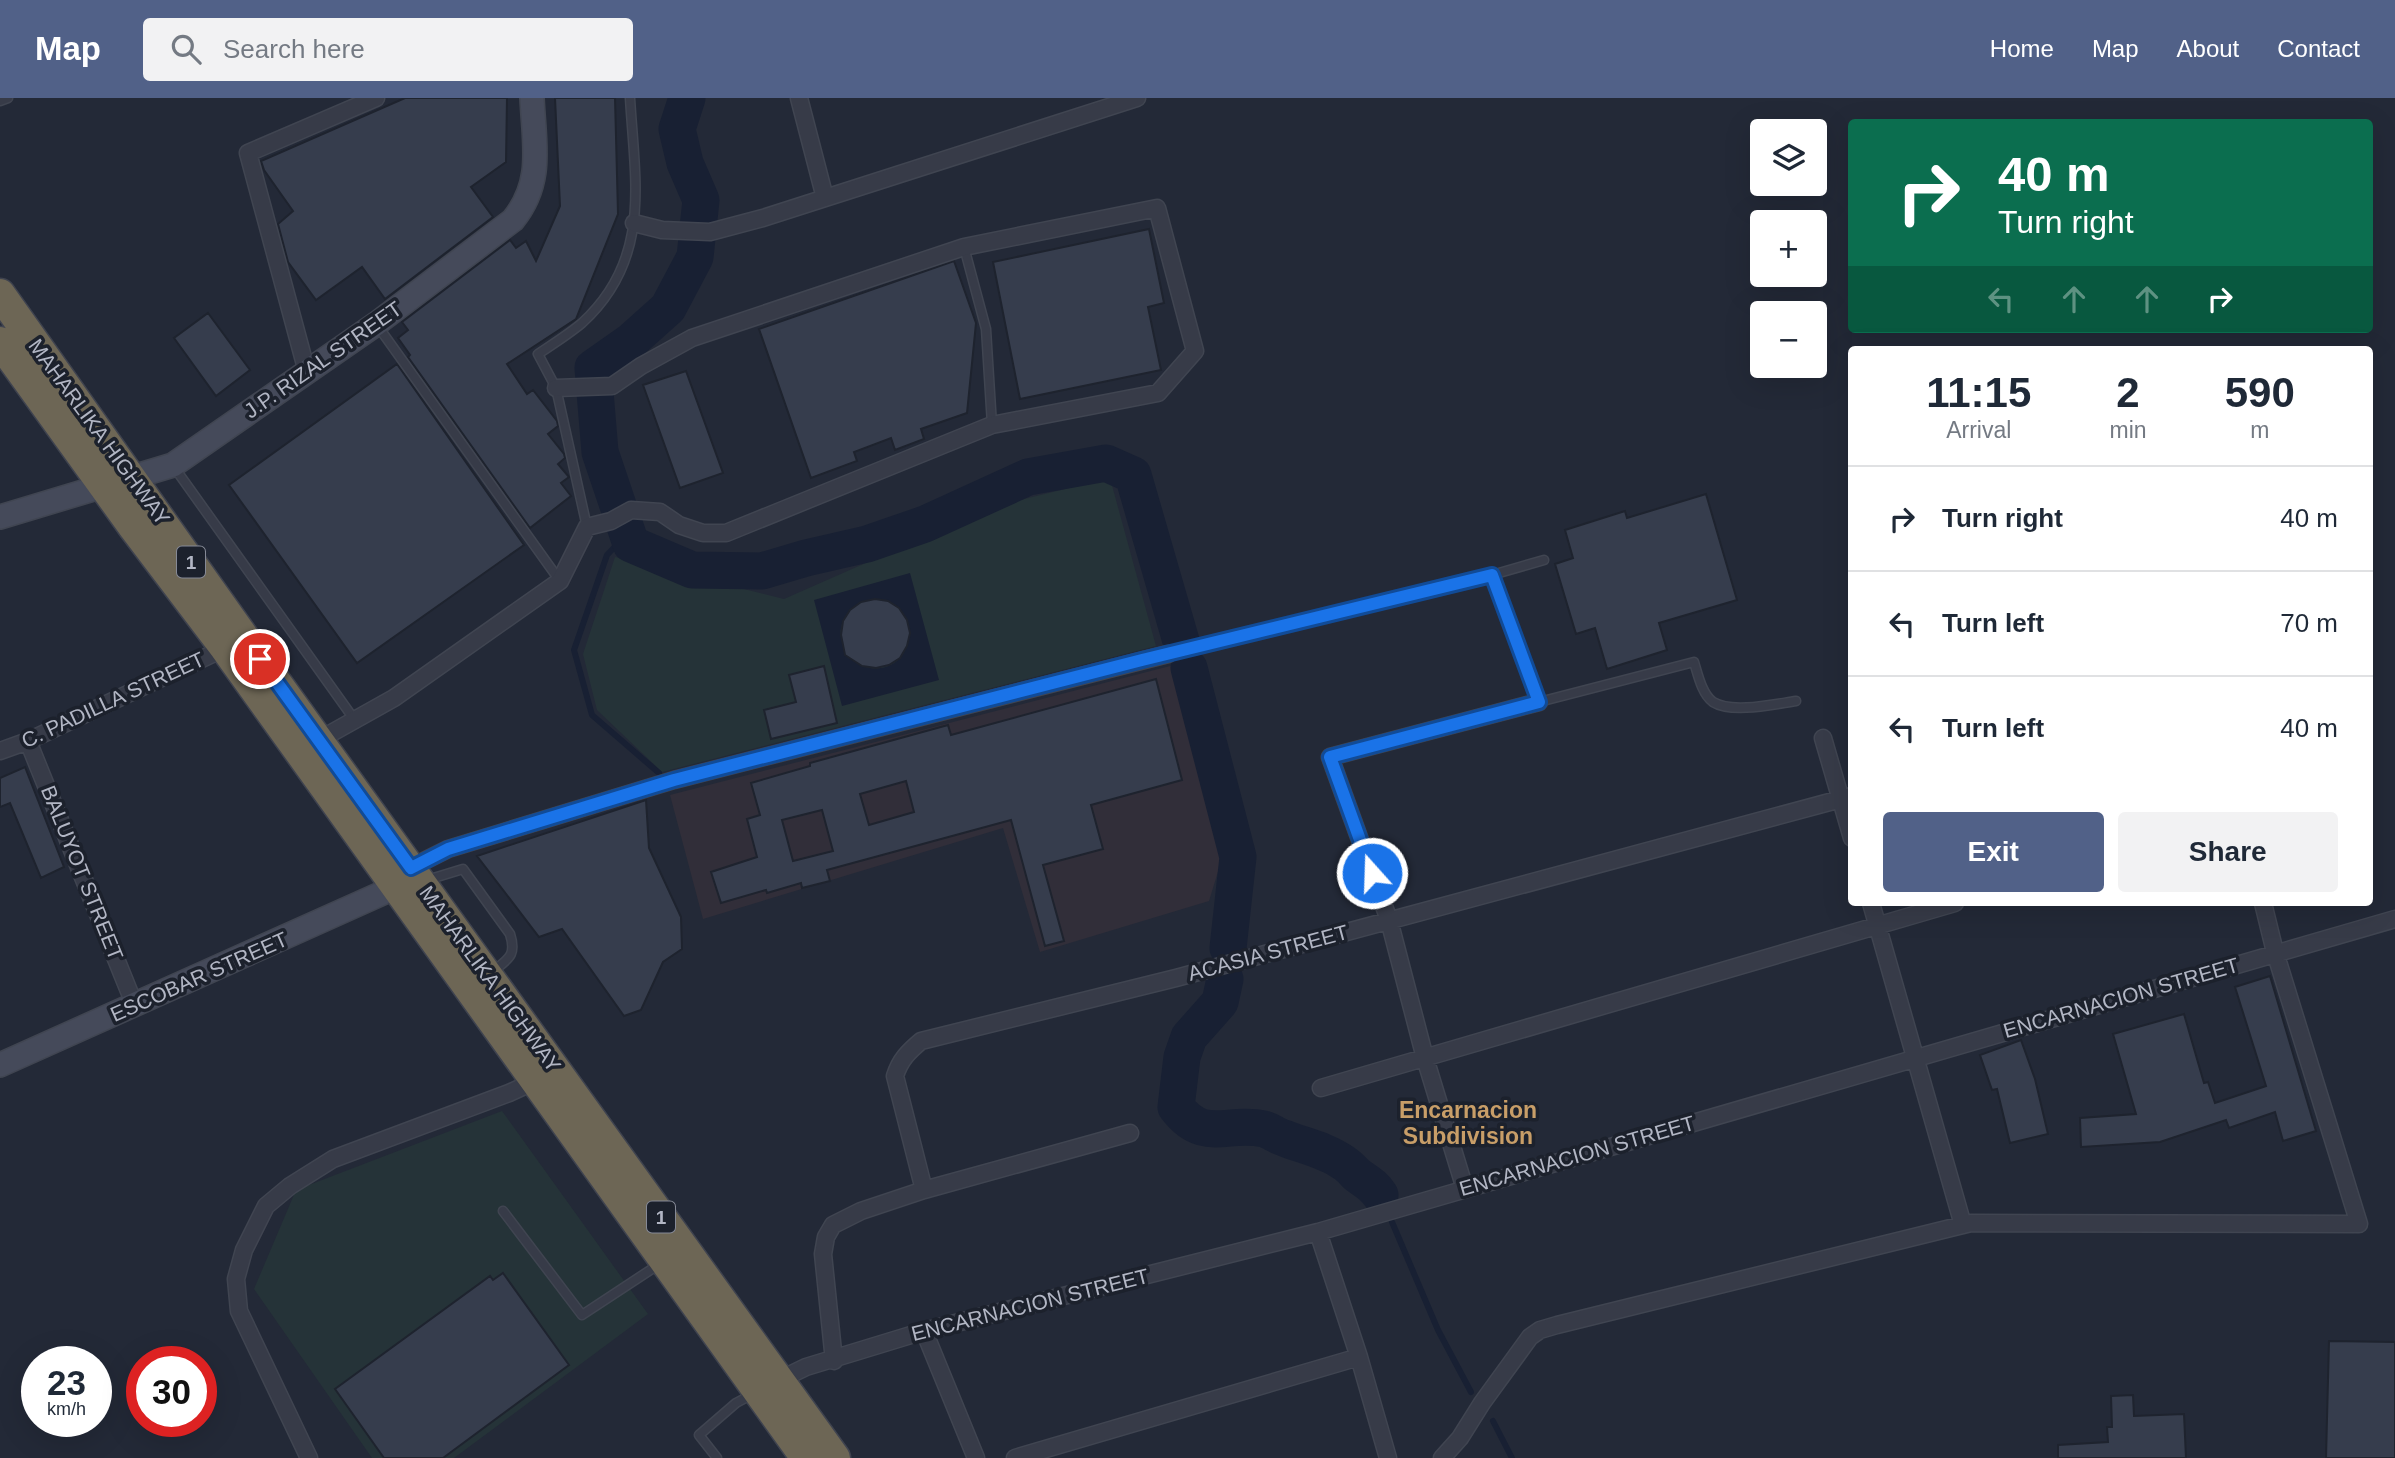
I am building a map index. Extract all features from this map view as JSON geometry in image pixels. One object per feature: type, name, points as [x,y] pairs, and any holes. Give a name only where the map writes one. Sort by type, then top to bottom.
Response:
[{"type":"highway","name":"MAHARLIKA HIGHWAY","points":[[0,294],[225,648],[409,879]]},
{"type":"highway","name":"MAHARLIKA HIGHWAY","points":[[0,342],[118,481],[245,639],[318,740],[478,982],[769,1385],[835,1458]]},
{"type":"highway","name":"MAHARLIKA HIGHWAY","points":[[478,982],[535,1081],[675,1254]]},
{"type":"highway","name":"MAHARLIKA HIGHWAY","points":[[769,1385],[806,1458]]},
{"type":"street","points":[[307,372],[248,153],[376,98]]},
{"type":"street","name":"J.P. RIZAL STREET","points":[[0,517],[173,464],[376,324],[513,220],[525,205],[532,190],[535,170],[532,98]]},
{"type":"street","points":[[799,98],[825,198]]},
{"type":"street","points":[[634,223],[670,230],[710,232],[1137,98]]},
{"type":"street","points":[[318,740],[394,698],[560,581],[587,527],[611,521],[631,510],[660,512],[679,525],[703,533],[726,533],[992,425],[1158,393],[1195,351],[1157,208],[964,247],[692,338],[649,361],[612,386],[556,388]]},
{"type":"street","name":"C. PADILLA STREET","points":[[0,751],[28,741],[225,648]]},
{"type":"street","points":[[409,879],[448,849],[674,780],[1168,654]]},
{"type":"street","points":[[1465,1189],[1425,1058],[1389,920],[1330,757],[1539,702]]},
{"type":"street","points":[[1823,738],[1846,798]]},
{"type":"street","name":"BALUYOT STREET","points":[[28,741],[135,1006]]},
{"type":"street","name":"ACASIA STREET","points":[[924,1190],[895,1076],[900,1062],[921,1041],[1176,978],[1846,798]]},
{"type":"street","name":"ESCOBAR STREET","points":[[0,1065],[135,1006],[409,879]]},
{"type":"street","points":[[1872,906],[1964,1225]]},
{"type":"street","points":[[1321,1088],[1945,906]]},
{"type":"street","points":[[1442,1458],[1460,1438],[1524,1345],[1540,1330],[1971,1223],[2360,1224],[2275,953],[2264,906]]},
{"type":"street","name":"ENCARNACION STREET","points":[[769,1385],[806,1367],[924,1331],[1318,1232],[2395,919]]},
{"type":"street","points":[[309,1458],[239,1311],[236,1279],[244,1250],[266,1206],[290,1186],[333,1159],[535,1081]]},
{"type":"street","points":[[834,1360],[824,1254],[827,1237],[833,1225],[860,1210],[924,1190],[1129,1133]]},
{"type":"street","points":[[1318,1232],[1359,1357],[1388,1458]]},
{"type":"street","points":[[924,1331],[976,1458]]},
{"type":"street","points":[[1015,1458],[1359,1357]]},
{"type":"lane","points":[[0,101],[8,98]]},
{"type":"lane","points":[[587,527],[556,388],[538,354],[581,323],[609,291],[628,254],[636,209],[630,98]]},
{"type":"lane","points":[[964,247],[986,329],[992,425]]},
{"type":"lane","points":[[376,324],[560,581]]},
{"type":"lane","points":[[173,464],[354,719]]},
{"type":"lane","points":[[1168,654],[1544,560]]},
{"type":"lane","points":[[1492,575],[1539,702],[1694,662],[1702,686],[1713,702],[1730,708],[1796,701]]},
{"type":"lane","points":[[409,879],[463,869],[510,934],[514,945],[511,956],[478,982]]},
{"type":"lane","points":[[503,1211],[582,1315],[675,1254]]},
{"type":"lane","points":[[717,1458],[699,1435],[736,1403],[769,1385]]},
{"type":"shaded area","points":[[1110,478],[1156,646],[662,772],[597,710],[583,654],[615,557],[784,599],[995,506]]},
{"type":"shaded area","points":[[1174,665],[1227,842],[1209,901],[1040,952],[1003,828],[703,919],[670,795]]},
{"type":"shaded area","points":[[502,1111],[648,1314],[454,1458],[372,1458],[254,1289],[296,1190]]},
{"type":"water","points":[[910,573],[939,680],[842,706],[814,600]],"holes":[[[874,599],[891,605],[903,615],[908,627],[909,640],[905,652],[897,661],[885,667],[863,666],[850,657],[843,644],[841,627],[844,619],[856,606]]]},
{"type":"building","points":[[405,98],[507,98],[506,162],[471,187],[493,217],[385,299],[362,267],[316,300],[288,262],[278,224],[293,211],[264,170],[261,161]]},
{"type":"building","points":[[555,98],[615,98],[618,214],[576,319],[507,364],[527,394],[533,390],[557,421],[558,426],[548,434],[564,454],[565,458],[558,464],[569,477],[561,483],[571,496],[530,528],[408,357],[410,355],[398,338],[408,330],[402,322],[510,240],[516,248],[526,241],[536,261],[560,206]]},
{"type":"building","points":[[1149,229],[1164,303],[1148,307],[1161,370],[1020,399],[993,262]]},
{"type":"building","points":[[954,261],[976,323],[967,413],[921,429],[924,439],[895,450],[891,438],[854,452],[857,461],[811,478],[759,329]]},
{"type":"building","points":[[208,313],[250,370],[216,396],[174,338]]},
{"type":"building","points":[[397,364],[524,545],[357,663],[229,485]]},
{"type":"building","points":[[686,371],[723,473],[680,488],[643,385]]},
{"type":"building","points":[[1706,494],[1737,600],[1659,623],[1667,650],[1607,669],[1595,628],[1576,634],[1555,564],[1573,558],[1565,530],[1625,511],[1627,518]]},
{"type":"building","points":[[875,599],[888,601],[899,608],[907,620],[910,633],[900,658],[889,665],[876,668],[862,666],[845,655],[841,635],[843,621],[850,610],[861,602]]},
{"type":"building","points":[[824,666],[837,723],[771,739],[764,710],[796,702],[789,675]]},
{"type":"building","points":[[1156,679],[1182,780],[1091,805],[1103,849],[1043,865],[1064,941],[1045,946],[1011,820],[827,870],[830,881],[802,888],[801,883],[767,893],[766,890],[721,903],[711,872],[757,857],[747,819],[760,815],[751,783],[810,766],[810,763],[948,725],[951,735]],"holes":[[[906,781],[914,812],[869,825],[860,794]],[[822,810],[833,851],[793,861],[782,820]]]},
{"type":"building","points":[[25,767],[64,867],[41,878],[10,803],[0,807],[0,778]]},
{"type":"building","points":[[646,800],[649,848],[681,917],[682,949],[663,962],[641,1010],[624,1016],[562,929],[539,937],[477,856]]},
{"type":"building","points":[[2270,976],[2316,1131],[2283,1141],[2275,1112],[2229,1128],[2226,1120],[2160,1142],[2081,1147],[2080,1118],[2136,1114],[2113,1034],[2184,1014],[2204,1083],[2208,1082],[2215,1103],[2266,1086],[2235,987]]},
{"type":"building","points":[[2021,1040],[2035,1079],[2048,1134],[2010,1143],[1997,1089],[1992,1090],[1980,1055]]},
{"type":"building","points":[[503,1273],[569,1365],[443,1458],[384,1458],[335,1389],[490,1276],[493,1280]]},
{"type":"building","points":[[2329,1341],[2395,1342],[2395,1458],[2326,1458]]},
{"type":"building","points":[[2133,1395],[2134,1416],[2184,1414],[2186,1458],[2058,1458],[2058,1445],[2108,1442],[2107,1427],[2112,1427],[2111,1396]]},
{"type":"waterway","points":[[687,98],[677,129],[685,163],[701,200],[695,257],[668,308],[630,342],[593,368],[600,452],[631,544],[692,570],[762,571],[867,544],[925,524],[1028,477],[1106,463],[1133,475],[1181,641]]},
{"type":"waterway","points":[[628,533],[607,555],[574,650],[592,715],[659,773]]},
{"type":"waterway","points":[[1189,668],[1238,857],[1228,948]]},
{"type":"waterway","points":[[1225,979],[1220,1002],[1189,1037],[1182,1057],[1176,1107],[1196,1125],[1216,1129],[1264,1129],[1322,1151],[1346,1164],[1380,1195]]},
{"type":"waterway","points":[[1392,1222],[1438,1330],[1471,1392]]},
{"type":"waterway","points":[[1493,1421],[1512,1458]]},
{"type":"district","name":"Encarnacion Subdivision","points":[[1468,1123]]},
{"type":"route","points":[[260,659],[411,868],[448,849],[674,780],[1142,660],[1492,575],[1539,702],[1330,757],[1372,873]]}]
